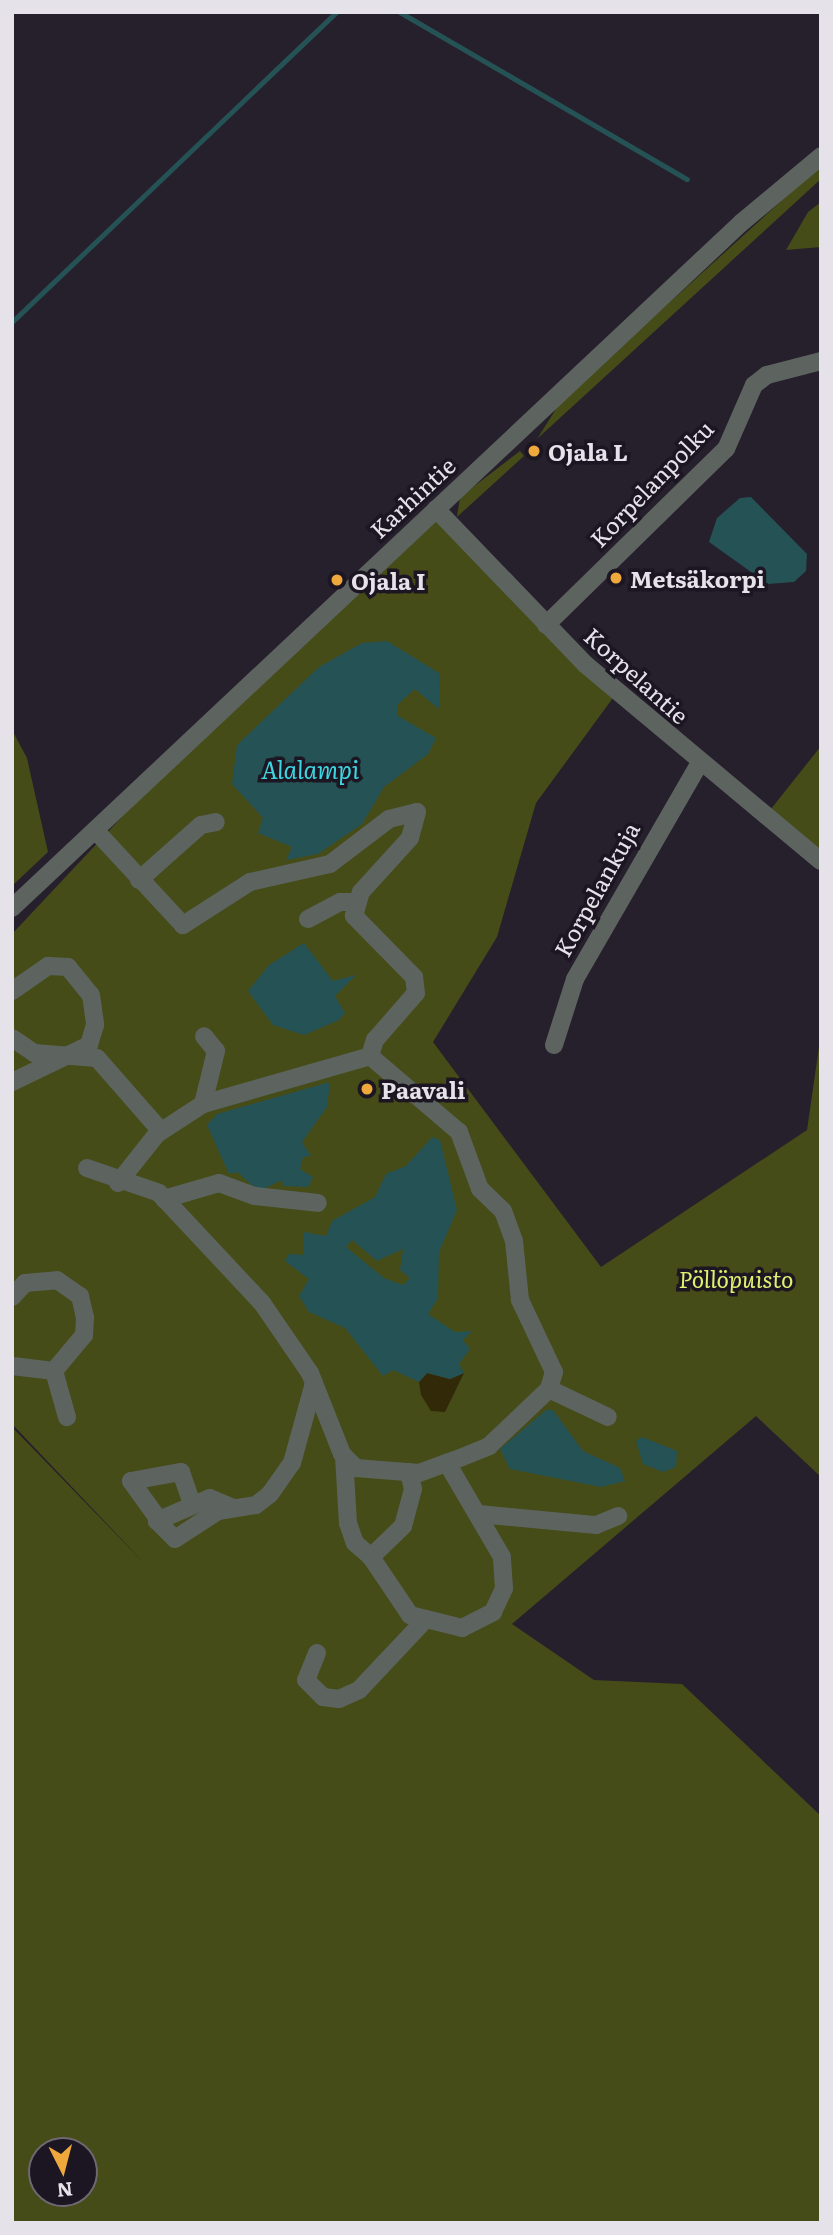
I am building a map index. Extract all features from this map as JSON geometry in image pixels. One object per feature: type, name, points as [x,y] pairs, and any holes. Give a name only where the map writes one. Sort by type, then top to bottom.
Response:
[{"type":"street","name":"Karhintie","points":[[12,908],[436,509],[821,156]]},
{"type":"street","name":"Korpelanpolku","points":[[546,625],[726,449],[754,385],[766,375],[821,361]]},
{"type":"street","name":"Korpelantie","points":[[436,509],[546,625],[699,764],[821,861]]},
{"type":"street","name":"Korpelankuja","points":[[554,1045],[575,979],[699,764]]},
{"type":"street","points":[[95,830],[183,925],[250,882],[330,864],[389,819],[416,812],[410,838],[358,902],[355,916],[414,976],[416,993],[375,1040],[370,1056]]},
{"type":"street","points":[[139,880],[201,825],[216,822]]},
{"type":"street","points":[[308,919],[340,902],[358,902]]},
{"type":"street","points":[[12,991],[48,966],[68,967],[80,977],[91,995],[95,1025],[89,1045],[65,1059],[12,1082]]},
{"type":"street","points":[[203,1104],[216,1051],[204,1036]]},
{"type":"street","points":[[12,1038],[34,1053],[65,1059],[97,1058],[112,1069],[162,1131]]},
{"type":"street","points":[[118,1183],[162,1131],[203,1104],[370,1056]]},
{"type":"street","points":[[344,1456],[356,1468],[410,1472],[447,1463],[489,1446],[549,1389],[554,1372],[520,1300],[503,1211],[480,1189],[459,1132],[370,1056]]},
{"type":"street","points":[[87,1168],[118,1183],[164,1199],[262,1303],[314,1383],[344,1456],[348,1523],[355,1543],[372,1557],[410,1615],[424,1621],[462,1628],[494,1612],[505,1588],[502,1557],[447,1463]]},
{"type":"street","points":[[164,1199],[219,1183],[255,1196],[318,1203]]},
{"type":"street","points":[[12,1297],[25,1283],[57,1280],[79,1296],[84,1335],[54,1371]]},
{"type":"street","points":[[12,1366],[54,1371]]},
{"type":"street","points":[[54,1371],[67,1417]]},
{"type":"street","points":[[192,1504],[181,1472],[131,1481],[175,1539],[231,1507],[256,1505],[292,1463],[314,1383]]},
{"type":"street","points":[[549,1389],[608,1417]]},
{"type":"street","points":[[372,1557],[403,1526],[413,1489],[410,1472]]},
{"type":"street","points":[[159,1520],[192,1504],[220,1498],[231,1507]]},
{"type":"street","points":[[479,1514],[596,1525],[618,1516]]},
{"type":"street","points":[[317,1653],[306,1680],[323,1697],[339,1699],[368,1681],[424,1621]]},
{"type":"green space","points":[[821,165],[821,179],[537,439],[561,401]]},
{"type":"green space","points":[[821,202],[821,247],[786,250],[808,212]]},
{"type":"green space","points":[[520,451],[524,456],[457,517],[460,497]]},
{"type":"green space","name":"Pöllöpuisto","points":[[431,509],[618,691],[536,803],[497,937],[433,1042],[601,1267],[807,1130],[821,1033],[821,1477],[756,1416],[512,1624],[594,1680],[682,1684],[821,1816],[821,2223],[12,2223],[12,1427],[148,1567],[12,1424],[12,934],[227,705]]},
{"type":"green space","points":[[12,730],[27,758],[48,852],[12,886]]},
{"type":"green space","points":[[821,746],[821,861],[763,819]]},
{"type":"sand","points":[[427,1373],[450,1379],[464,1373],[445,1412],[431,1411],[421,1395],[419,1382]]},
{"type":"water","points":[[751,497],[807,554],[806,571],[794,582],[768,584],[709,542],[717,518],[740,498]]},
{"type":"water","name":"Alalampi","points":[[387,641],[439,673],[440,710],[415,689],[397,705],[398,716],[436,738],[428,754],[384,787],[362,824],[318,854],[286,860],[292,847],[258,833],[263,818],[232,784],[237,745],[319,667],[362,643]]},
{"type":"water","points":[[304,943],[333,981],[356,975],[335,996],[345,1013],[339,1020],[304,1035],[273,1025],[248,991],[269,965]]},
{"type":"water","points":[[330,1082],[327,1107],[302,1142],[311,1156],[303,1157],[300,1169],[313,1177],[308,1187],[283,1186],[282,1180],[259,1191],[237,1172],[229,1174],[207,1125],[217,1114]]},
{"type":"water","points":[[432,1137],[440,1140],[457,1210],[439,1252],[438,1298],[428,1314],[455,1332],[472,1331],[463,1340],[470,1349],[459,1364],[464,1373],[450,1379],[427,1373],[419,1382],[393,1370],[383,1376],[345,1328],[309,1312],[299,1296],[309,1279],[285,1261],[289,1254],[304,1255],[304,1232],[326,1236],[332,1221],[375,1197],[386,1174],[406,1166]],"holes":[[[352,1240],[377,1261],[403,1249],[400,1270],[410,1278],[403,1285],[384,1278],[346,1247]]]},
{"type":"water","points":[[546,1410],[553,1410],[583,1451],[620,1468],[625,1481],[601,1487],[510,1469],[500,1449]]},
{"type":"water","points":[[642,1437],[677,1451],[676,1467],[663,1472],[643,1464],[636,1441]]},
{"type":"waterway","points":[[12,322],[336,12]]},
{"type":"waterway","points":[[400,12],[687,179]]},
{"type":"place","name":"Ojala L","points":[[534,451]]},
{"type":"place","name":"Metsäkorpi","points":[[616,578]]},
{"type":"place","name":"Ojala I","points":[[337,580]]},
{"type":"place","name":"Paavali","points":[[367,1089]]}]
